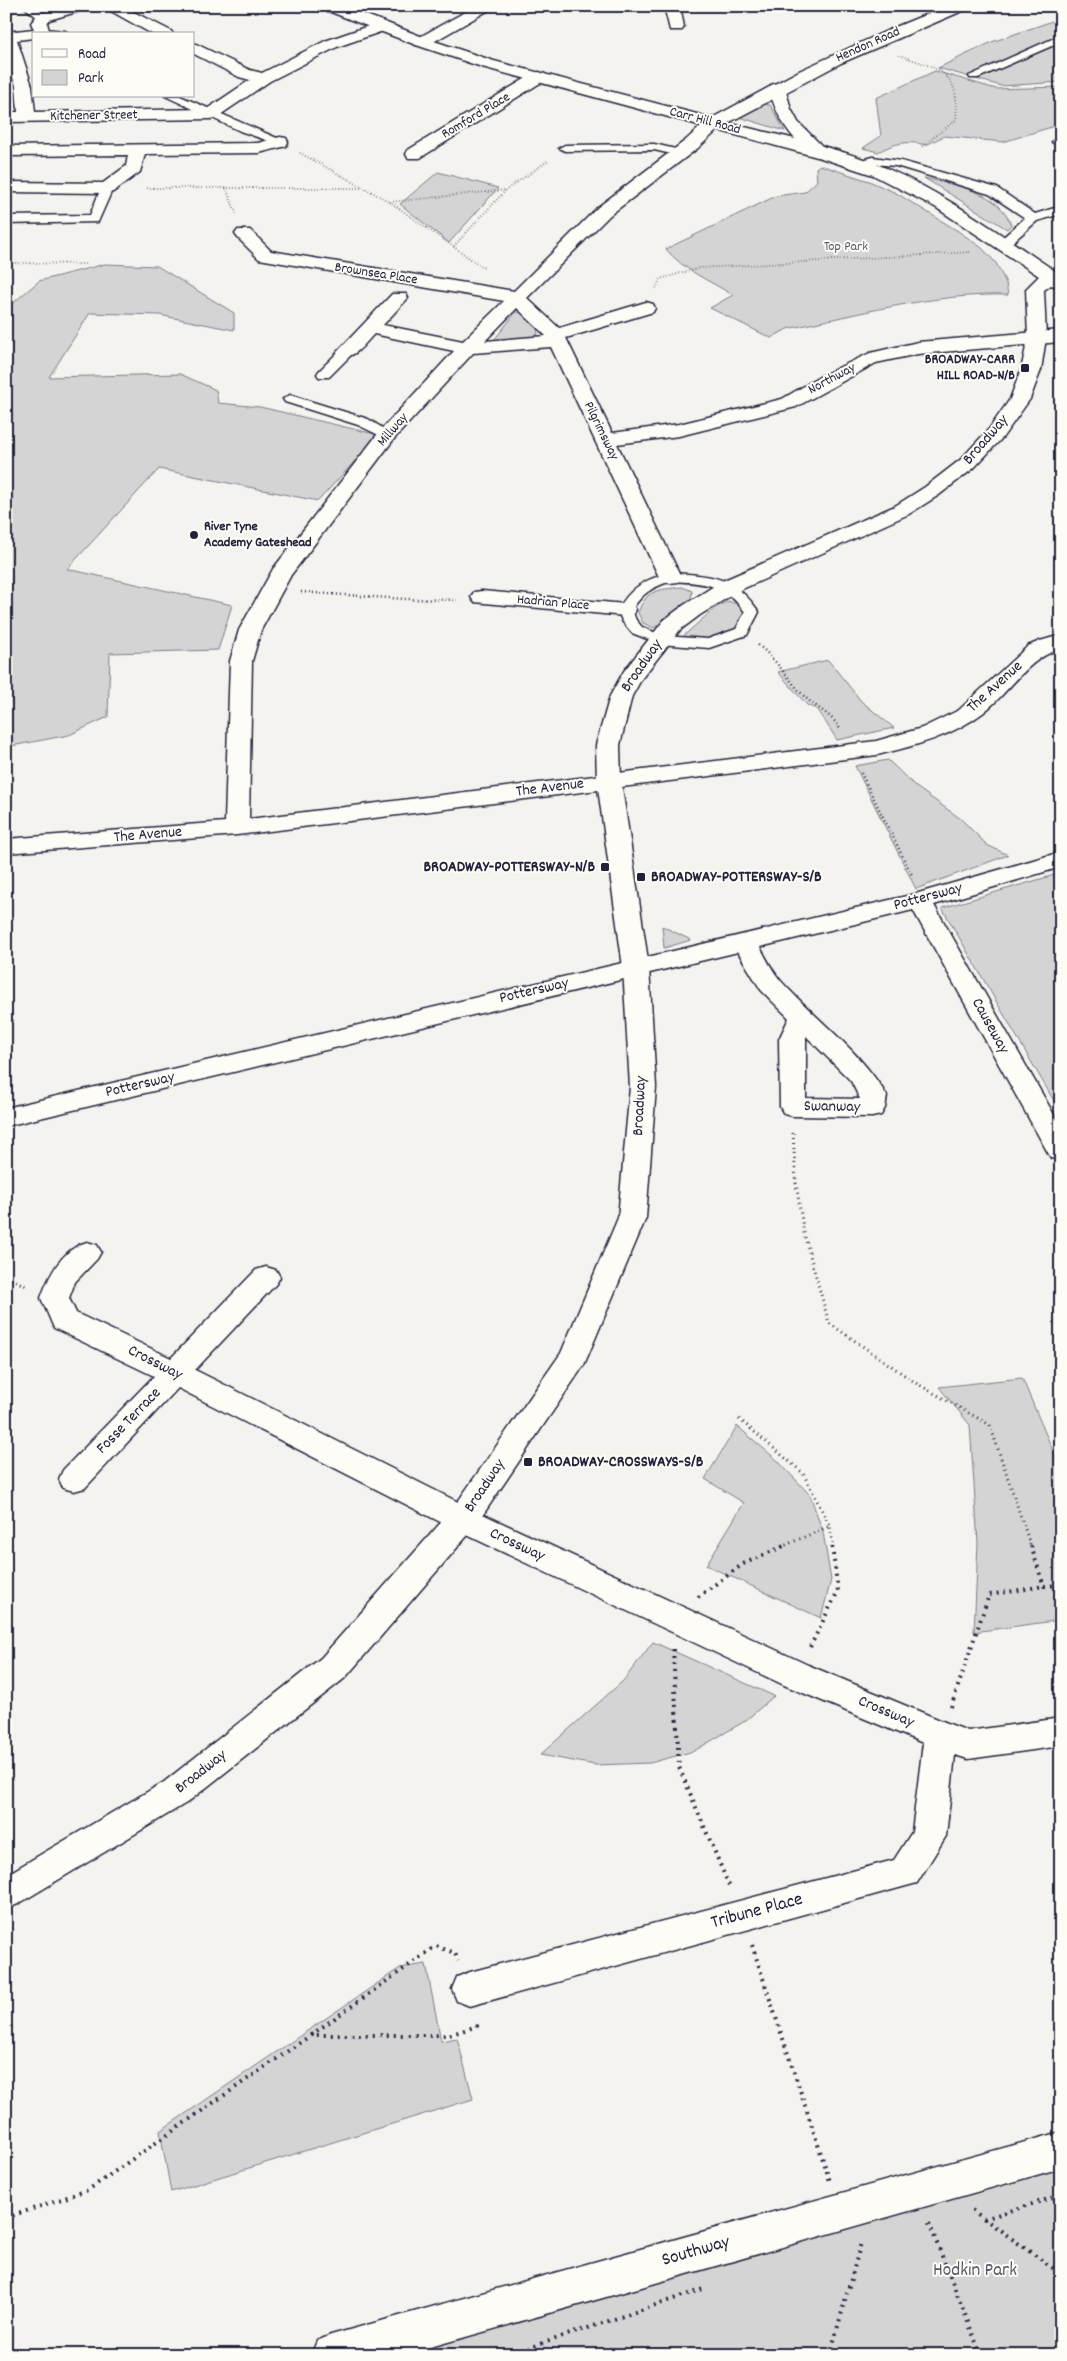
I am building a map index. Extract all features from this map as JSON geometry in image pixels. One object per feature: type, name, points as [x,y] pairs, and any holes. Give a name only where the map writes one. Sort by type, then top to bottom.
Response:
[{"type":"street","points":[[27,117],[29,86],[7,37],[43,24],[82,6]]},
{"type":"street","points":[[110,6],[161,32]]},
{"type":"street","name":"Carr Hill Road","points":[[328,6],[422,42],[538,78],[817,151],[879,171],[941,203],[1007,245],[1055,279]]},
{"type":"street","points":[[422,42],[488,6]]},
{"type":"street","points":[[672,6],[676,27]]},
{"type":"street","name":"Hendon Road","points":[[714,124],[777,88],[868,44],[962,6]]},
{"type":"street","points":[[211,114],[264,78],[331,44],[380,27]]},
{"type":"street","points":[[195,49],[245,74],[264,78]]},
{"type":"street","name":"Romford Place","points":[[414,154],[538,78]]},
{"type":"street","points":[[777,88],[782,111],[788,123],[817,151]]},
{"type":"street","name":"Kitchener Street","points":[[6,117],[211,114]]},
{"type":"street","name":"Millway","points":[[237,828],[240,661],[250,630],[302,545],[387,435],[516,297],[604,212],[680,154],[714,124]]},
{"type":"street","points":[[6,151],[259,148],[280,142]]},
{"type":"street","points":[[6,187],[107,188],[134,168],[138,149]]},
{"type":"street","name":"Brownsea Place","points":[[244,234],[264,255],[516,297]]},
{"type":"street","name":"Broadway","points":[[6,1894],[176,1792],[333,1668],[463,1520],[574,1356],[632,1218],[643,1087],[636,967],[609,780],[608,746],[621,696],[632,676],[660,640],[672,626],[692,610],[730,586],[865,528],[902,510],[932,491],[967,464],[996,433],[1020,399],[1031,370],[1049,337],[1035,289],[1055,279]]},
{"type":"street","name":"Pilgrimsway","points":[[516,297],[556,338],[670,577]]},
{"type":"street","points":[[346,352],[372,328],[399,298]]},
{"type":"street","points":[[372,328],[467,348],[556,338],[646,308]]},
{"type":"street","name":"Northway","points":[[606,440],[679,430],[789,403],[830,379],[870,359],[918,348],[1049,337]]},
{"type":"street","name":"Hadrian Place","points":[[482,597],[625,610]]},
{"type":"street","name":"The Avenue","points":[[6,846],[237,828],[877,748],[932,733],[978,706],[1020,663],[1038,650],[1061,642]]},
{"type":"street","name":"Pottersway","points":[[6,1117],[744,942],[918,891],[1061,859]]},
{"type":"street","name":"Causeway","points":[[918,891],[1061,1151]]},
{"type":"street","points":[[744,942],[770,984],[802,1018]]},
{"type":"street","name":"Crossway","points":[[87,1252],[62,1277],[56,1298],[64,1320],[106,1338],[463,1520],[796,1675],[968,1745],[1061,1732]]},
{"type":"street","name":"Fosse Terrace","points":[[74,1479],[266,1276]]},
{"type":"street","name":"Tribune Place","points":[[470,1988],[906,1872],[929,1836],[940,1735]]},
{"type":"street","name":"Southway","points":[[331,2355],[851,2225],[915,2191],[1061,2150]]},
{"type":"lane","points":[[28,6],[43,24],[60,32]]},
{"type":"lane","points":[[974,76],[1061,38]]},
{"type":"lane","points":[[175,98],[280,142]]},
{"type":"lane","points":[[565,148],[654,147],[680,154]]},
{"type":"lane","points":[[859,164],[873,160],[897,163],[993,191],[1033,218]]},
{"type":"lane","points":[[6,220],[94,220],[107,188]]},
{"type":"lane","points":[[1007,245],[1033,218],[1061,210]]},
{"type":"lane","points":[[324,374],[346,352]]},
{"type":"lane","points":[[290,399],[363,422],[387,435]]},
{"type":"lane","points":[[670,577],[709,580],[730,586],[744,599],[752,612],[742,632],[709,644],[660,640],[637,630],[629,621],[625,610],[633,593],[648,584],[670,577]]},
{"type":"path","points":[[868,44],[943,72],[953,81],[959,98],[956,120],[922,147],[905,155],[897,163]]},
{"type":"path","points":[[280,142],[390,202],[506,284],[516,297]]},
{"type":"path","points":[[454,246],[506,190],[565,148]]},
{"type":"path","points":[[107,188],[364,188]]},
{"type":"path","points":[[226,188],[244,234]]},
{"type":"path","points":[[390,202],[506,190]]},
{"type":"path","points":[[646,308],[660,279],[700,268],[986,251],[1007,245]]},
{"type":"path","points":[[6,263],[87,264]]},
{"type":"path","points":[[273,590],[404,599],[455,600],[482,597]]},
{"type":"path","points":[[742,632],[762,647],[809,701],[825,709],[836,720],[918,891]]},
{"type":"path","points":[[793,1131],[796,1183],[804,1234],[829,1323],[916,1383],[990,1425],[1044,1586]]},
{"type":"path","points":[[739,1419],[803,1473],[830,1526],[838,1591],[796,1675]]},
{"type":"path","points":[[830,1526],[743,1564],[671,1616],[679,1766],[742,1917],[851,2225],[830,2355]]},
{"type":"path","points":[[940,1735],[989,1596],[1061,1584]]},
{"type":"path","points":[[6,2218],[88,2190],[436,1946],[455,1953],[470,1988],[477,2026],[449,2035],[311,2035]]},
{"type":"path","points":[[915,2191],[981,2355]]},
{"type":"path","points":[[984,2219],[1061,2195]]},
{"type":"path","points":[[965,2205],[1061,2274]]},
{"type":"path","points":[[508,2355],[711,2287]]},
{"type":"green space","points":[[1061,18],[1061,82],[1001,86],[938,68],[992,42]]},
{"type":"green space","points":[[935,71],[996,89],[1061,87],[1061,124],[1003,142],[944,136],[926,145],[901,143],[878,152],[863,148],[881,136],[876,98]]},
{"type":"green space","points":[[764,104],[770,105],[785,131],[739,117]]},
{"type":"green space","name":"Top Park","points":[[820,165],[869,181],[896,193],[958,231],[982,248],[996,263],[1006,283],[1008,295],[952,297],[869,311],[787,329],[771,338],[710,308],[733,295],[697,275],[680,263],[666,249],[776,196],[805,192],[817,181],[816,168]]},
{"type":"green space","points":[[438,172],[498,188],[449,243],[400,204]]},
{"type":"green space","points":[[924,178],[975,191],[997,204],[1005,213],[1011,225],[1007,229]]},
{"type":"green space","points":[[105,264],[157,266],[234,313],[234,330],[159,315],[90,313],[49,377],[180,374],[216,390],[218,403],[260,407],[379,435],[318,501],[159,469],[67,569],[232,605],[218,650],[110,653],[108,717],[69,735],[6,747],[6,309],[39,281]]},
{"type":"green space","points":[[516,312],[523,312],[537,329],[538,334],[529,339],[491,344]]},
{"type":"green space","points":[[682,587],[692,591],[691,598],[654,628],[643,623],[638,613],[641,605],[649,595],[660,590]]},
{"type":"green space","points":[[728,601],[745,607],[743,621],[737,629],[723,637],[680,639],[715,608]]},
{"type":"green space","points":[[828,660],[861,701],[894,728],[837,740],[818,710],[807,705],[778,672]]},
{"type":"green space","points":[[888,760],[916,787],[961,819],[987,845],[1008,855],[916,889],[855,766]]},
{"type":"green space","points":[[1061,873],[1061,1113],[942,908]]},
{"type":"green space","points":[[662,926],[691,940],[664,948]]},
{"type":"green space","points":[[1022,1378],[1061,1470],[1061,1620],[974,1632],[978,1543],[970,1425],[939,1387]]},
{"type":"green space","points":[[737,1426],[777,1460],[810,1495],[823,1532],[831,1580],[821,1618],[706,1565],[744,1503],[705,1479]]},
{"type":"green space","points":[[653,1642],[774,1696],[745,1721],[694,1751],[650,1763],[595,1765],[540,1755],[624,1680]]},
{"type":"green space","points":[[426,1964],[441,2041],[457,2038],[473,2099],[171,2192],[160,2131],[400,1968]]},
{"type":"green space","name":"Hodkin Park","points":[[1061,2158],[1061,2355],[387,2355]]},
{"type":"place","name":"BROADWAY-CARR HILL ROAD-N/B","points":[[1025,368]]},
{"type":"place","name":"River Tyne Academy Gateshead","points":[[194,535]]},
{"type":"place","name":"BROADWAY-POTTERSWAY-N/B","points":[[605,867]]},
{"type":"place","name":"BROADWAY-POTTERSWAY-S/B","points":[[641,877]]},
{"type":"place","name":"BROADWAY-CROSSWAYS-S/B","points":[[528,1462]]}]
